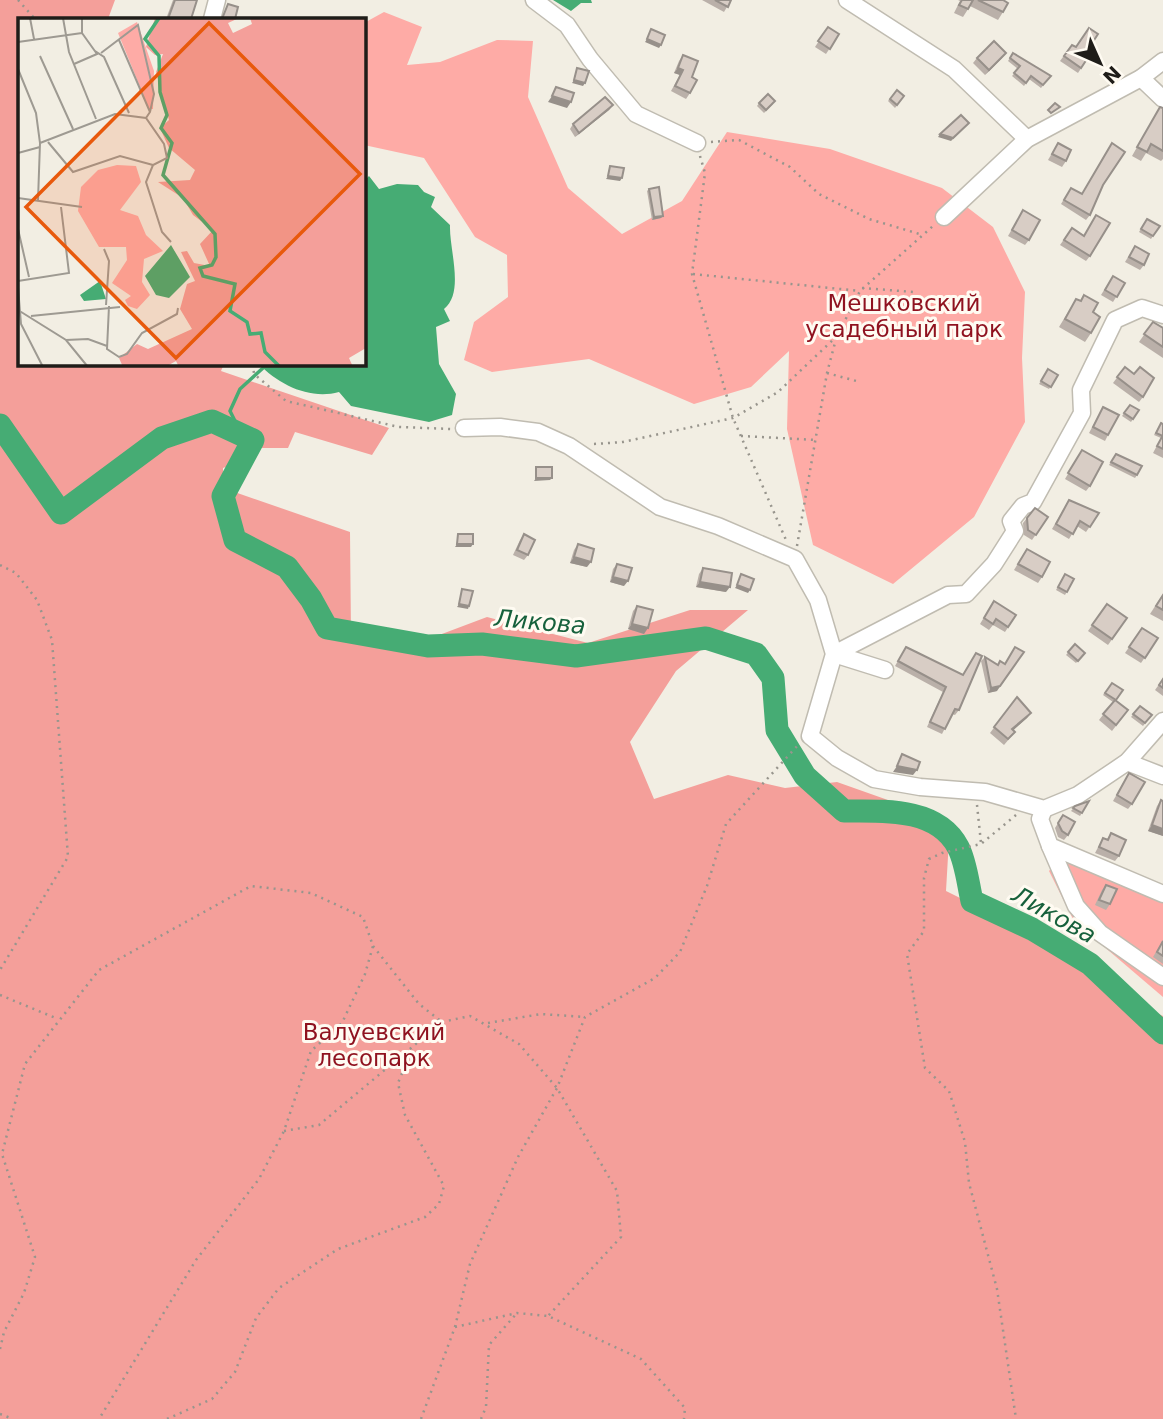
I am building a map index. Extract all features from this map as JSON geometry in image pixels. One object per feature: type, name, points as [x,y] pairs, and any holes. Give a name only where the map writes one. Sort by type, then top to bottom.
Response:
[{"type":"street","points":[[212,18],[217,0]]},
{"type":"street","points":[[534,0],[567,25],[590,59],[636,114],[696,143]]},
{"type":"street","points":[[847,0],[954,69],[1027,139]]},
{"type":"street","points":[[943,217],[1027,139],[1141,78],[1163,61]]},
{"type":"street","points":[[1141,78],[1163,99]]},
{"type":"street","points":[[834,654],[948,596],[966,594],[994,564],[1015,531],[1011,521],[1023,506],[1033,502],[1083,412],[1081,390],[1115,320],[1142,308],[1163,315]]},
{"type":"street","points":[[464,428],[500,427],[538,432],[569,446],[660,508],[718,526],[795,559],[817,600],[834,654],[810,736],[837,758],[874,779],[976,791],[1036,807],[1077,795],[1127,762],[1163,721]]},
{"type":"street","points":[[834,654],[885,670]]},
{"type":"street","points":[[1127,762],[1163,776]]},
{"type":"street","points":[[1036,807],[1076,906],[1100,933],[1163,977]]},
{"type":"street","points":[[1050,846],[1163,894]]},
{"type":"path","points":[[18,0],[34,18]]},
{"type":"path","points":[[795,559],[733,418],[692,274],[705,173],[696,143],[738,139],[790,167],[819,194],[869,219],[923,235]]},
{"type":"path","points":[[795,559],[827,373],[837,336],[861,289],[943,217]]},
{"type":"path","points":[[692,274],[914,292]]},
{"type":"path","points":[[569,446],[622,442],[733,418],[778,392],[837,336]]},
{"type":"path","points":[[253,366],[254,373],[286,401],[399,426],[464,428]]},
{"type":"path","points":[[827,373],[860,382]]},
{"type":"path","points":[[741,436],[817,440]]},
{"type":"path","points":[[0,565],[16,573],[37,600],[52,640],[68,857],[0,970]]},
{"type":"path","points":[[487,1023],[541,1014],[585,1017],[655,978],[680,952],[707,886],[726,824],[802,740]]},
{"type":"path","points":[[976,791],[981,845]]},
{"type":"path","points":[[1016,1419],[997,1289],[969,1183],[965,1142],[949,1091],[925,1068],[907,954],[924,931],[924,878],[929,859],[942,853],[981,845],[1036,807]]},
{"type":"path","points":[[0,1349],[4,1332],[23,1293],[35,1256],[2,1154],[25,1064],[99,970],[251,886],[311,893],[363,917],[373,946],[419,1004],[442,1022]]},
{"type":"path","points":[[99,1419],[196,1260],[259,1179],[284,1131],[312,1051],[342,1023],[365,974],[373,946]]},
{"type":"path","points":[[0,995],[60,1020]]},
{"type":"path","points":[[284,1131],[319,1125],[442,1022],[470,1016],[487,1023],[519,1044],[557,1088],[617,1191],[621,1237],[548,1317]]},
{"type":"path","points":[[421,1419],[455,1328],[470,1264],[518,1157],[557,1088],[585,1017]]},
{"type":"path","points":[[167,1419],[212,1399],[235,1372],[256,1318],[279,1288],[338,1249],[425,1217],[439,1203],[444,1186],[405,1115],[398,1083],[413,1046]]},
{"type":"path","points":[[455,1328],[517,1313],[548,1317],[641,1359],[685,1408],[684,1419]]},
{"type":"path","points":[[481,1419],[486,1407],[489,1345],[517,1313]]},
{"type":"path","points":[[0,1414],[13,1419]]},
{"type":"green space","name":"Валуевский лесопарк","points":[[0,0],[115,0],[108,18],[18,18],[18,366],[223,366],[221,371],[389,428],[372,455],[295,432],[288,448],[260,448],[252,458],[223,468],[223,488],[350,532],[351,637],[410,646],[487,617],[588,643],[690,610],[748,610],[676,671],[630,742],[654,799],[728,775],[785,788],[837,782],[950,822],[946,891],[1053,944],[1122,998],[1163,1016],[1163,1419],[0,1419]]},
{"type":"green space","name":"Мешковский усадебный парк","points":[[384,12],[422,27],[407,65],[440,62],[497,40],[533,41],[528,97],[568,188],[622,234],[682,201],[727,132],[830,149],[942,188],[993,227],[1025,292],[1022,358],[1025,422],[974,517],[893,584],[813,545],[787,429],[789,351],[751,387],[694,404],[589,359],[492,372],[464,360],[474,322],[508,297],[507,255],[475,237],[424,158],[366,145],[366,22]]},
{"type":"green space","points":[[1064,854],[1163,895],[1163,997],[1074,921],[1049,871]]},
{"type":"shaded area","points":[[553,0],[591,0],[592,3],[581,3],[571,11]]},
{"type":"shaded area","points":[[369,176],[379,189],[397,184],[418,185],[424,192],[435,197],[431,207],[450,225],[454,292],[444,309],[450,321],[436,327],[439,364],[456,394],[452,415],[429,422],[351,406],[339,392],[317,394],[296,389],[261,366],[366,366],[366,179]]},
{"type":"building","points":[[175,0],[197,0],[191,18],[168,18]]},
{"type":"building","points":[[715,0],[731,0],[728,7]]},
{"type":"building","points":[[962,0],[973,0],[968,9],[959,5]]},
{"type":"building","points":[[978,0],[1003,0],[1008,3],[1003,12]]},
{"type":"building","points":[[228,4],[238,7],[235,18],[222,18]]},
{"type":"building","points":[[828,27],[839,34],[830,49],[818,41]]},
{"type":"building","points":[[1089,28],[1098,34],[1085,54],[1089,56],[1081,68],[1064,56],[1072,45],[1076,47]]},
{"type":"building","points":[[651,29],[665,35],[661,45],[647,39]]},
{"type":"building","points":[[994,41],[1006,53],[989,70],[977,58]]},
{"type":"building","points":[[1013,53],[1051,76],[1043,85],[1031,76],[1026,83],[1014,73],[1020,66],[1010,58]]},
{"type":"building","points":[[683,55],[698,61],[692,77],[697,80],[690,93],[675,86],[683,70],[678,68]]},
{"type":"building","points":[[577,68],[589,71],[585,83],[574,80]]},
{"type":"building","points":[[556,87],[574,93],[571,102],[552,96]]},
{"type":"building","points":[[897,90],[904,96],[897,105],[890,99]]},
{"type":"building","points":[[768,94],[775,101],[766,110],[759,103]]},
{"type":"building","points":[[605,97],[613,105],[579,133],[573,124]]},
{"type":"building","points":[[1055,103],[1060,107],[1051,113],[1048,110]]},
{"type":"building","points":[[1160,107],[1163,108],[1163,151],[1151,144],[1147,152],[1137,147]]},
{"type":"building","points":[[961,115],[969,123],[953,138],[940,134]]},
{"type":"building","points":[[1058,143],[1071,150],[1066,161],[1052,154]]},
{"type":"building","points":[[1112,143],[1125,152],[1103,185],[1090,215],[1064,200],[1071,188],[1082,194]]},
{"type":"building","points":[[610,166],[624,168],[622,178],[608,176]]},
{"type":"building","points":[[659,187],[663,216],[654,217],[649,189]]},
{"type":"building","points":[[1023,210],[1040,220],[1029,240],[1012,230]]},
{"type":"building","points":[[1096,215],[1110,223],[1090,256],[1064,240],[1072,228],[1084,236]]},
{"type":"building","points":[[1147,219],[1160,226],[1153,236],[1141,229]]},
{"type":"building","points":[[1135,246],[1149,254],[1144,265],[1129,257]]},
{"type":"building","points":[[1113,276],[1125,283],[1117,297],[1105,290]]},
{"type":"building","points":[[1084,295],[1098,303],[1093,312],[1100,317],[1091,333],[1065,319],[1076,299],[1081,301]]},
{"type":"building","points":[[1153,322],[1163,328],[1163,347],[1144,334]]},
{"type":"building","points":[[1125,367],[1134,374],[1140,367],[1154,378],[1143,397],[1117,377]]},
{"type":"building","points":[[1048,369],[1058,375],[1051,387],[1041,381]]},
{"type":"building","points":[[1130,405],[1139,410],[1133,419],[1124,413]]},
{"type":"building","points":[[1103,407],[1119,415],[1108,435],[1093,427]]},
{"type":"building","points":[[1161,423],[1163,424],[1163,436],[1156,433]]},
{"type":"building","points":[[1163,435],[1163,449],[1157,446]]},
{"type":"building","points":[[1082,450],[1103,462],[1090,486],[1068,473]]},
{"type":"building","points":[[1116,454],[1142,466],[1137,475],[1111,462]]},
{"type":"building","points":[[536,467],[552,467],[552,478],[536,478]]},
{"type":"building","points":[[1069,500],[1099,513],[1090,527],[1080,521],[1073,534],[1056,524]]},
{"type":"building","points":[[1035,508],[1048,517],[1036,535],[1028,530],[1027,518]]},
{"type":"building","points":[[458,534],[473,534],[473,544],[457,544]]},
{"type":"building","points":[[524,534],[535,540],[528,555],[517,550]]},
{"type":"building","points":[[578,544],[594,549],[591,562],[574,557]]},
{"type":"building","points":[[1027,549],[1050,562],[1042,577],[1018,564]]},
{"type":"building","points":[[617,564],[632,568],[628,581],[613,577]]},
{"type":"building","points":[[703,568],[732,573],[730,587],[700,582]]},
{"type":"building","points":[[741,574],[754,579],[750,590],[737,585]]},
{"type":"building","points":[[1065,574],[1074,579],[1067,592],[1058,587]]},
{"type":"building","points":[[462,589],[473,591],[469,606],[459,604]]},
{"type":"building","points":[[1163,595],[1163,610],[1156,606]]},
{"type":"building","points":[[994,601],[1016,615],[1008,627],[996,619],[993,624],[984,618]]},
{"type":"building","points":[[1107,604],[1127,618],[1112,639],[1092,625]]},
{"type":"building","points":[[637,606],[653,610],[648,628],[632,624]]},
{"type":"building","points":[[1142,628],[1158,638],[1145,658],[1129,647]]},
{"type":"building","points":[[1075,644],[1085,653],[1078,661],[1068,652]]},
{"type":"building","points":[[906,647],[963,675],[976,653],[982,656],[959,710],[955,709],[945,729],[930,722],[946,687],[898,661]]},
{"type":"building","points":[[1015,647],[1024,652],[1000,686],[991,688],[985,657],[998,665],[1000,661],[1005,664]]},
{"type":"building","points":[[1112,683],[1123,690],[1116,700],[1105,693]]},
{"type":"building","points":[[1017,697],[1031,713],[1012,729],[1015,732],[1008,739],[994,727]]},
{"type":"building","points":[[1115,700],[1128,710],[1116,725],[1103,714]]},
{"type":"building","points":[[1140,706],[1152,715],[1145,723],[1133,714]]},
{"type":"building","points":[[902,754],[920,762],[917,770],[897,766]]},
{"type":"building","points":[[1129,773],[1145,782],[1132,804],[1117,795]]},
{"type":"building","points":[[1161,800],[1163,801],[1163,829],[1152,825]]},
{"type":"building","points":[[1089,801],[1082,813],[1073,808],[1075,806]]},
{"type":"building","points":[[1063,815],[1075,822],[1068,835],[1058,823]]},
{"type":"building","points":[[1111,833],[1126,840],[1119,856],[1099,847],[1103,838],[1108,840]]},
{"type":"building","points":[[1106,885],[1117,889],[1110,904],[1099,900]]},
{"type":"building","points":[[1163,941],[1163,956],[1157,952]]},
{"type":"waterway","points":[[241,433],[230,411],[240,389],[263,368]]},
{"type":"waterway","name":"Ликова","points":[[0,425],[61,513],[162,438],[212,421],[253,440],[223,496],[235,540],[287,567],[311,599],[327,628],[428,646],[482,644],[576,656],[706,638],[756,654],[773,678],[777,730],[805,776],[844,811],[908,814],[937,824],[949,834],[961,853],[972,901],[1032,929],[1090,964],[1163,1033]]}]
